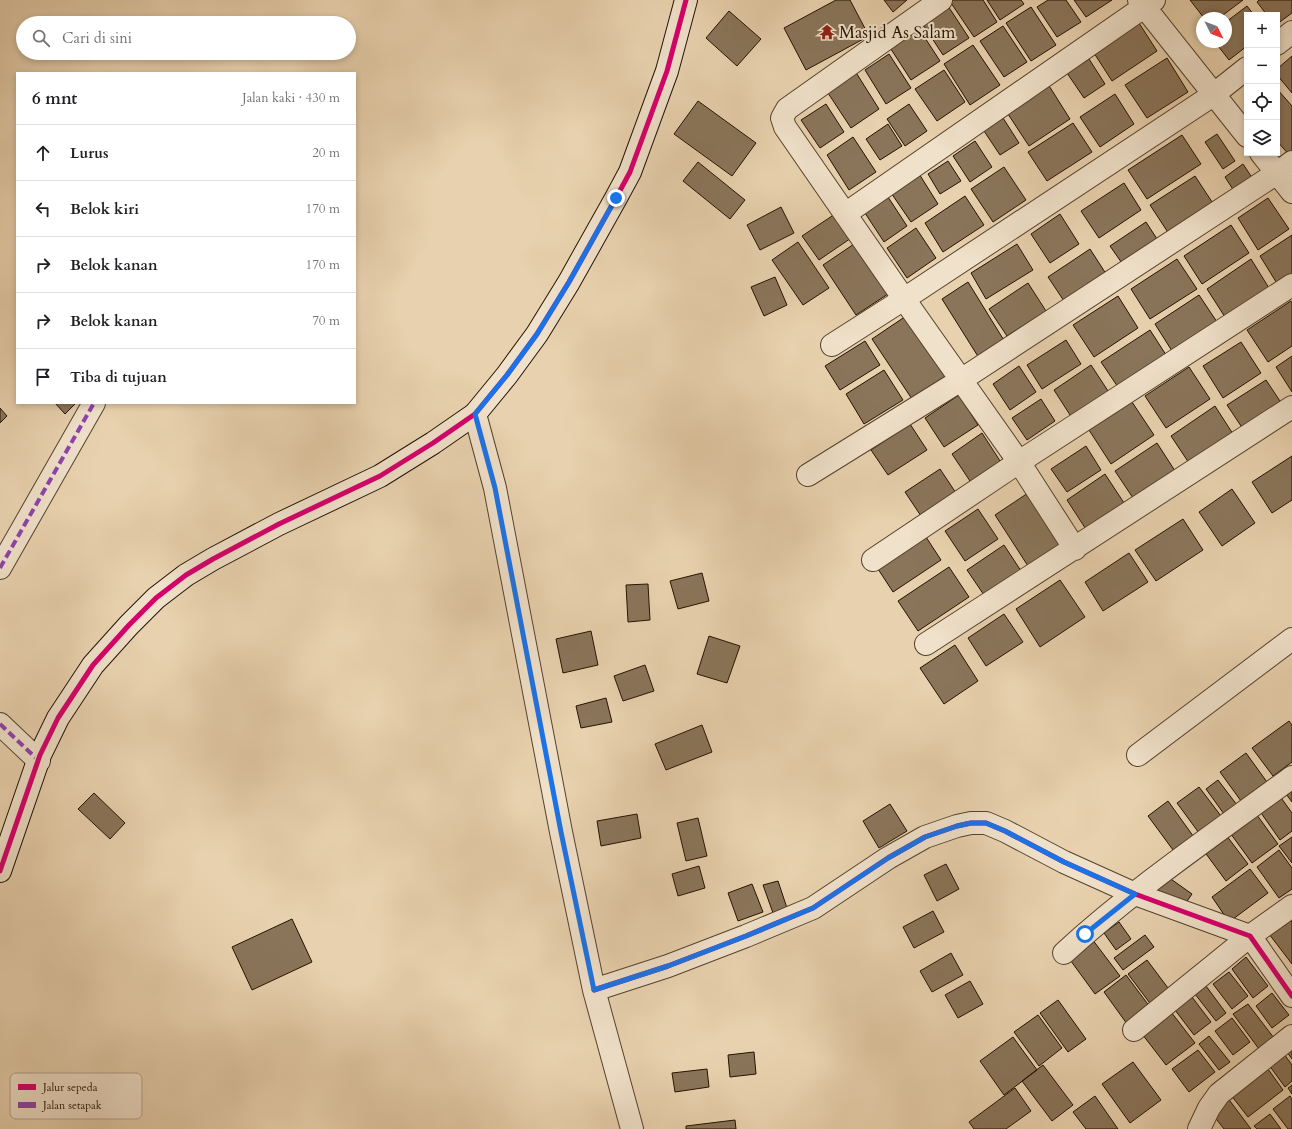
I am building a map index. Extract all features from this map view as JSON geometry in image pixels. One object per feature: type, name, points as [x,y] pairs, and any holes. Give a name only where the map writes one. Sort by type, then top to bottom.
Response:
[{"type":"street","points":[[0,872],[40,755],[58,718],[93,665],[156,598],[186,575],[213,559],[278,524],[380,476],[433,444],[475,414],[507,375],[537,334],[569,282],[630,172],[667,71],[686,0]]},
{"type":"street","points":[[941,0],[787,109],[782,118],[785,127],[904,300],[1019,462],[1075,549]]},
{"type":"street","points":[[845,214],[1146,2],[1213,95],[1244,132]]},
{"type":"street","points":[[1280,42],[1292,32]]},
{"type":"street","points":[[832,345],[904,300],[1213,95],[1244,70]]},
{"type":"street","points":[[1266,156],[1285,168],[1292,192]]},
{"type":"street","points":[[808,475],[961,380],[1285,168]]},
{"type":"street","points":[[873,560],[1019,462],[1292,286]]},
{"type":"street","points":[[0,568],[90,405]]},
{"type":"street","points":[[926,644],[1075,549],[1292,407]]},
{"type":"street","points":[[475,414],[495,488],[561,832],[594,990],[632,1129]]},
{"type":"street","points":[[1138,755],[1292,638]]},
{"type":"street","points":[[0,724],[39,761]]},
{"type":"street","points":[[1064,953],[1105,917],[1292,777]]},
{"type":"street","points":[[594,990],[668,966],[813,908],[888,858],[925,837],[964,824],[986,823],[1005,831],[1064,862],[1135,894],[1250,936],[1292,996]]},
{"type":"street","points":[[1134,1030],[1250,936],[1292,906]]},
{"type":"street","points":[[1199,1129],[1209,1108],[1219,1094],[1292,1036]]},
{"type":"building","name":"Masjid As Salam","points":[[836,0],[850,0],[869,36],[806,70],[784,28]]},
{"type":"building","points":[[884,0],[907,0],[893,12]]},
{"type":"building","points":[[949,0],[983,0],[997,22],[974,37]]},
{"type":"building","points":[[987,0],[1021,0],[1024,4],[1000,20]]},
{"type":"building","points":[[1048,0],[1066,0],[1081,22],[1057,37],[1037,7]]},
{"type":"building","points":[[1074,0],[1112,0],[1086,17]]},
{"type":"building","points":[[1190,0],[1243,0],[1227,12],[1199,12]]},
{"type":"building","points":[[1259,0],[1292,0],[1292,13],[1280,22],[1280,12],[1265,12],[1257,2]]},
{"type":"building","points":[[948,6],[969,38],[943,55],[922,23]]},
{"type":"building","points":[[1247,6],[1252,12],[1244,12],[1244,48],[1229,60],[1220,48],[1232,48],[1232,17]]},
{"type":"building","points":[[1031,7],[1056,45],[1031,61],[1006,23]]},
{"type":"building","points":[[729,11],[761,39],[737,66],[706,38]]},
{"type":"building","points":[[1139,23],[1157,51],[1112,81],[1094,53]]},
{"type":"building","points":[[916,24],[940,61],[911,80],[887,43]]},
{"type":"building","points":[[1003,26],[1027,62],[1004,77],[980,41]]},
{"type":"building","points":[[973,45],[1000,85],[970,105],[944,64]]},
{"type":"building","points":[[889,54],[911,88],[886,104],[865,70]]},
{"type":"building","points":[[1292,56],[1292,93],[1280,79],[1280,66]]},
{"type":"building","points":[[1167,58],[1188,92],[1147,118],[1125,85]]},
{"type":"building","points":[[1089,59],[1105,84],[1084,98],[1067,73]]},
{"type":"building","points":[[944,70],[965,102],[937,121],[915,89]]},
{"type":"building","points":[[855,71],[879,109],[851,128],[826,90]]},
{"type":"building","points":[[1046,81],[1070,119],[1029,146],[1004,108]]},
{"type":"building","points":[[1280,92],[1292,106],[1292,155],[1290,156],[1280,144]]},
{"type":"building","points":[[1115,94],[1134,124],[1100,147],[1080,117]]},
{"type":"building","points":[[698,101],[756,143],[732,176],[674,134]]},
{"type":"building","points":[[826,104],[844,132],[820,148],[801,120]]},
{"type":"building","points":[[909,104],[927,131],[905,146],[887,119]]},
{"type":"building","points":[[1003,118],[1019,143],[1000,155],[984,131]]},
{"type":"building","points":[[1073,123],[1092,152],[1047,181],[1028,152]]},
{"type":"building","points":[[888,124],[902,146],[880,160],[866,139]]},
{"type":"building","points":[[1217,134],[1235,161],[1223,169],[1205,142]]},
{"type":"building","points":[[1182,135],[1201,164],[1147,199],[1128,170]]},
{"type":"building","points":[[853,137],[876,172],[849,190],[827,155]]},
{"type":"building","points":[[975,141],[992,167],[970,182],[953,156]]},
{"type":"building","points":[[948,161],[961,181],[940,194],[928,174]]},
{"type":"building","points":[[698,162],[745,200],[730,219],[683,181]]},
{"type":"building","points":[[1243,164],[1253,179],[1234,191],[1225,177]]},
{"type":"building","points":[[1004,167],[1026,200],[993,222],[971,189]]},
{"type":"building","points":[[916,169],[938,204],[911,222],[887,187]]},
{"type":"building","points":[[1195,176],[1216,208],[1171,237],[1150,205]]},
{"type":"building","points":[[1124,183],[1141,210],[1099,238],[1081,211]]},
{"type":"building","points":[[965,196],[984,225],[943,252],[925,223]]},
{"type":"building","points":[[888,197],[907,226],[884,242],[865,213]]},
{"type":"building","points":[[1268,198],[1289,229],[1258,250],[1238,218]]},
{"type":"building","points":[[781,207],[794,233],[760,250],[747,225]]},
{"type":"building","points":[[841,210],[857,234],[819,260],[802,236]]},
{"type":"building","points":[[1060,214],[1079,244],[1050,263],[1031,234]]},
{"type":"building","points":[[1146,222],[1159,242],[1124,266],[1110,246]]},
{"type":"building","points":[[1231,225],[1249,253],[1202,284],[1184,256]]},
{"type":"building","points":[[916,228],[936,258],[907,278],[887,248]]},
{"type":"building","points":[[1292,235],[1292,276],[1278,285],[1260,256]]},
{"type":"building","points":[[798,242],[829,288],[803,305],[772,260]]},
{"type":"building","points":[[857,242],[891,292],[856,315],[823,265]]},
{"type":"building","points":[[1017,244],[1033,270],[986,299],[971,273]]},
{"type":"building","points":[[1090,249],[1110,280],[1068,307],[1048,277]]},
{"type":"building","points":[[1177,259],[1197,289],[1150,319],[1131,289]]},
{"type":"building","points":[[1251,259],[1269,288],[1225,317],[1207,289]]},
{"type":"building","points":[[775,277],[787,305],[764,316],[751,287]]},
{"type":"building","points":[[968,282],[1005,342],[979,358],[942,299]]},
{"type":"building","points":[[1028,283],[1046,311],[1007,336],[989,309]]},
{"type":"building","points":[[1199,295],[1217,322],[1172,351],[1155,324]]},
{"type":"building","points":[[1118,296],[1138,328],[1094,357],[1073,325]]},
{"type":"building","points":[[1291,301],[1292,346],[1268,362],[1247,330]]},
{"type":"building","points":[[909,314],[949,374],[912,399],[872,339]]},
{"type":"building","points":[[1150,330],[1168,358],[1120,390],[1101,362]]},
{"type":"building","points":[[1066,340],[1081,364],[1042,389],[1027,365]]},
{"type":"building","points":[[865,341],[880,365],[840,390],[825,366]]},
{"type":"building","points":[[1241,342],[1261,373],[1223,398],[1203,366]]},
{"type":"building","points":[[1292,356],[1292,392],[1276,367]]},
{"type":"building","points":[[1091,365],[1110,394],[1072,418],[1054,390]]},
{"type":"building","points":[[1019,366],[1036,392],[1010,410],[993,384]]},
{"type":"building","points":[[1189,367],[1210,399],[1166,428],[1145,396]]},
{"type":"building","points":[[884,370],[903,400],[864,424],[846,394]]},
{"type":"building","points":[[1266,380],[1282,404],[1243,429],[1227,405]]},
{"type":"building","points":[[959,395],[978,425],[944,447],[925,418]]},
{"type":"building","points":[[1041,399],[1055,421],[1027,440],[1012,418]]},
{"type":"building","points":[[1132,402],[1154,435],[1111,464],[1089,430]]},
{"type":"building","points":[[56,404],[75,404],[65,414]]},
{"type":"building","points":[[1215,406],[1233,434],[1189,463],[1171,436]]},
{"type":"building","points":[[0,408],[7,416],[0,423]]},
{"type":"building","points":[[910,424],[927,450],[888,475],[871,450]]},
{"type":"building","points":[[982,433],[1004,467],[974,487],[952,454]]},
{"type":"building","points":[[1157,443],[1177,474],[1135,501],[1115,471]]},
{"type":"building","points":[[1086,446],[1101,470],[1067,492],[1051,469]]},
{"type":"building","points":[[1292,456],[1292,500],[1272,513],[1252,482]]},
{"type":"building","points":[[940,469],[958,496],[923,519],[905,492]]},
{"type":"building","points":[[1105,474],[1128,509],[1089,534],[1067,500]]},
{"type":"building","points":[[1232,489],[1255,523],[1222,546],[1199,512]]},
{"type":"building","points":[[1028,493],[1061,544],[1028,566],[995,515]]},
{"type":"building","points":[[978,509],[998,539],[965,561],[945,531]]},
{"type":"building","points":[[1183,519],[1203,550],[1156,581],[1135,550]]},
{"type":"building","points":[[926,537],[941,560],[893,592],[878,569]]},
{"type":"building","points":[[1004,545],[1023,574],[986,598],[967,570]]},
{"type":"building","points":[[1129,553],[1148,582],[1103,611],[1085,582]]},
{"type":"building","points":[[949,567],[969,597],[918,631],[898,601]]},
{"type":"building","points":[[702,573],[709,601],[678,609],[670,581]]},
{"type":"building","points":[[1060,580],[1085,617],[1040,647],[1016,609]]},
{"type":"building","points":[[648,584],[650,620],[628,622],[626,585]]},
{"type":"building","points":[[1004,614],[1023,642],[986,666],[968,638]]},
{"type":"building","points":[[591,631],[598,665],[563,673],[556,639]]},
{"type":"building","points":[[709,636],[740,646],[727,683],[697,674]]},
{"type":"building","points":[[955,645],[978,681],[944,704],[920,668]]},
{"type":"building","points":[[645,665],[654,691],[623,701],[614,676]]},
{"type":"building","points":[[606,698],[612,722],[581,728],[576,706]]},
{"type":"building","points":[[1289,721],[1292,725],[1292,762],[1273,776],[1252,748]]},
{"type":"building","points":[[702,725],[712,752],[666,770],[655,744]]},
{"type":"building","points":[[1246,753],[1267,782],[1241,801],[1220,772]]},
{"type":"building","points":[[1218,780],[1237,805],[1224,814],[1206,789]]},
{"type":"building","points":[[1292,783],[1292,802],[1283,790]]},
{"type":"building","points":[[1199,787],[1221,816],[1199,833],[1177,803]]},
{"type":"building","points":[[94,793],[125,823],[110,839],[78,809]]},
{"type":"building","points":[[1279,795],[1292,813],[1292,831],[1280,840],[1259,810]]},
{"type":"building","points":[[1168,801],[1196,840],[1176,854],[1148,816]]},
{"type":"building","points":[[890,804],[907,831],[879,848],[863,821]]},
{"type":"building","points":[[1254,811],[1278,844],[1252,863],[1228,830]]},
{"type":"building","points":[[637,814],[641,838],[601,846],[597,821]]},
{"type":"building","points":[[698,818],[707,856],[686,861],[677,823]]},
{"type":"building","points":[[1223,831],[1248,864],[1226,881],[1201,847]]},
{"type":"building","points":[[1292,837],[1292,863],[1279,846]]},
{"type":"building","points":[[1279,850],[1292,868],[1292,889],[1279,898],[1257,867]]},
{"type":"building","points":[[946,864],[959,889],[937,901],[924,875]]},
{"type":"building","points":[[699,866],[705,888],[678,896],[672,874]]},
{"type":"building","points":[[1250,869],[1268,893],[1229,922],[1212,897]]},
{"type":"building","points":[[1168,877],[1192,894],[1183,907],[1158,890]]},
{"type":"building","points":[[778,881],[787,908],[773,913],[763,885]]},
{"type":"building","points":[[752,884],[763,912],[738,921],[728,893]]},
{"type":"building","points":[[933,911],[944,932],[914,948],[903,927]]},
{"type":"building","points":[[292,919],[312,962],[252,990],[232,947]]},
{"type":"building","points":[[1289,919],[1292,922],[1292,964],[1269,934]]},
{"type":"building","points":[[1119,922],[1131,939],[1116,950],[1104,933]]},
{"type":"building","points":[[1145,935],[1154,947],[1123,970],[1114,958]]},
{"type":"building","points":[[1092,939],[1120,976],[1095,994],[1068,957]]},
{"type":"building","points":[[951,953],[963,975],[932,992],[920,971]]},
{"type":"building","points":[[1246,957],[1268,986],[1253,998],[1232,969]]},
{"type":"building","points":[[1147,960],[1171,992],[1152,1006],[1128,974]]},
{"type":"building","points":[[1229,972],[1248,996],[1232,1009],[1213,984]]},
{"type":"building","points":[[1126,975],[1153,1011],[1130,1028],[1104,992]]},
{"type":"building","points":[[970,981],[983,1004],[958,1018],[945,995]]},
{"type":"building","points":[[1206,986],[1226,1013],[1216,1021],[1195,994]]},
{"type":"building","points":[[1272,993],[1289,1015],[1272,1028],[1256,1006]]},
{"type":"building","points":[[1192,997],[1211,1022],[1194,1035],[1175,1010]]},
{"type":"building","points":[[1058,1000],[1086,1039],[1068,1052],[1040,1013]]},
{"type":"building","points":[[1248,1004],[1274,1038],[1259,1049],[1233,1014]]},
{"type":"building","points":[[1168,1008],[1195,1043],[1166,1065],[1139,1030]]},
{"type":"building","points":[[1038,1015],[1062,1048],[1039,1066],[1014,1032]]},
{"type":"building","points":[[1232,1018],[1250,1042],[1233,1055],[1215,1031]]},
{"type":"building","points":[[1209,1036],[1230,1062],[1219,1070],[1199,1044]]},
{"type":"building","points":[[1013,1037],[1037,1070],[1004,1095],[980,1061]]},
{"type":"building","points":[[1292,1042],[1292,1059],[1284,1048]]},
{"type":"building","points":[[1198,1050],[1215,1072],[1189,1092],[1172,1069]]},
{"type":"building","points":[[1281,1050],[1292,1065],[1292,1081],[1285,1087],[1266,1061]]},
{"type":"building","points":[[754,1052],[756,1074],[730,1077],[728,1055]]},
{"type":"building","points":[[1133,1062],[1161,1100],[1130,1123],[1102,1084]]},
{"type":"building","points":[[1263,1062],[1283,1090],[1248,1117],[1227,1090]]},
{"type":"building","points":[[1043,1065],[1073,1105],[1052,1121],[1022,1081]]},
{"type":"building","points":[[707,1069],[709,1087],[675,1092],[672,1073]]},
{"type":"building","points":[[1292,1085],[1292,1094],[1288,1088]]},
{"type":"building","points":[[1015,1088],[1031,1111],[1006,1129],[974,1129],[969,1122]]},
{"type":"building","points":[[1095,1096],[1118,1129],[1086,1129],[1073,1112]]},
{"type":"building","points":[[1290,1096],[1292,1099],[1292,1129],[1288,1129],[1273,1109]]},
{"type":"building","points":[[1227,1097],[1251,1129],[1224,1129],[1210,1111]]},
{"type":"building","points":[[1270,1114],[1281,1129],[1257,1129],[1254,1126]]},
{"type":"building","points":[[735,1120],[736,1129],[686,1129],[686,1126]]},
{"type":"marked path","points":[[0,568],[93,404]]},
{"type":"marked path","points":[[0,724],[39,761]]},
{"type":"cycle path","points":[[0,871],[40,755],[58,718],[93,665],[156,598],[186,575],[213,559],[279,524],[380,476],[433,443],[475,414],[507,375],[537,334],[569,282],[630,172],[667,71],[686,0]]},
{"type":"cycle path","points":[[594,990],[668,966],[813,908],[888,858],[925,837],[957,826],[971,823],[986,823],[1005,831],[1064,862],[1135,894],[1250,936],[1292,996]]},
{"type":"place","name":"Masjid As Salam","points":[[827,32]]},
{"type":"route","points":[[616,198],[569,282],[537,334],[507,375],[475,414],[495,488],[561,832],[594,990],[668,966],[813,908],[888,858],[925,837],[957,826],[971,823],[986,823],[1005,831],[1064,862],[1135,894],[1085,934]]}]
